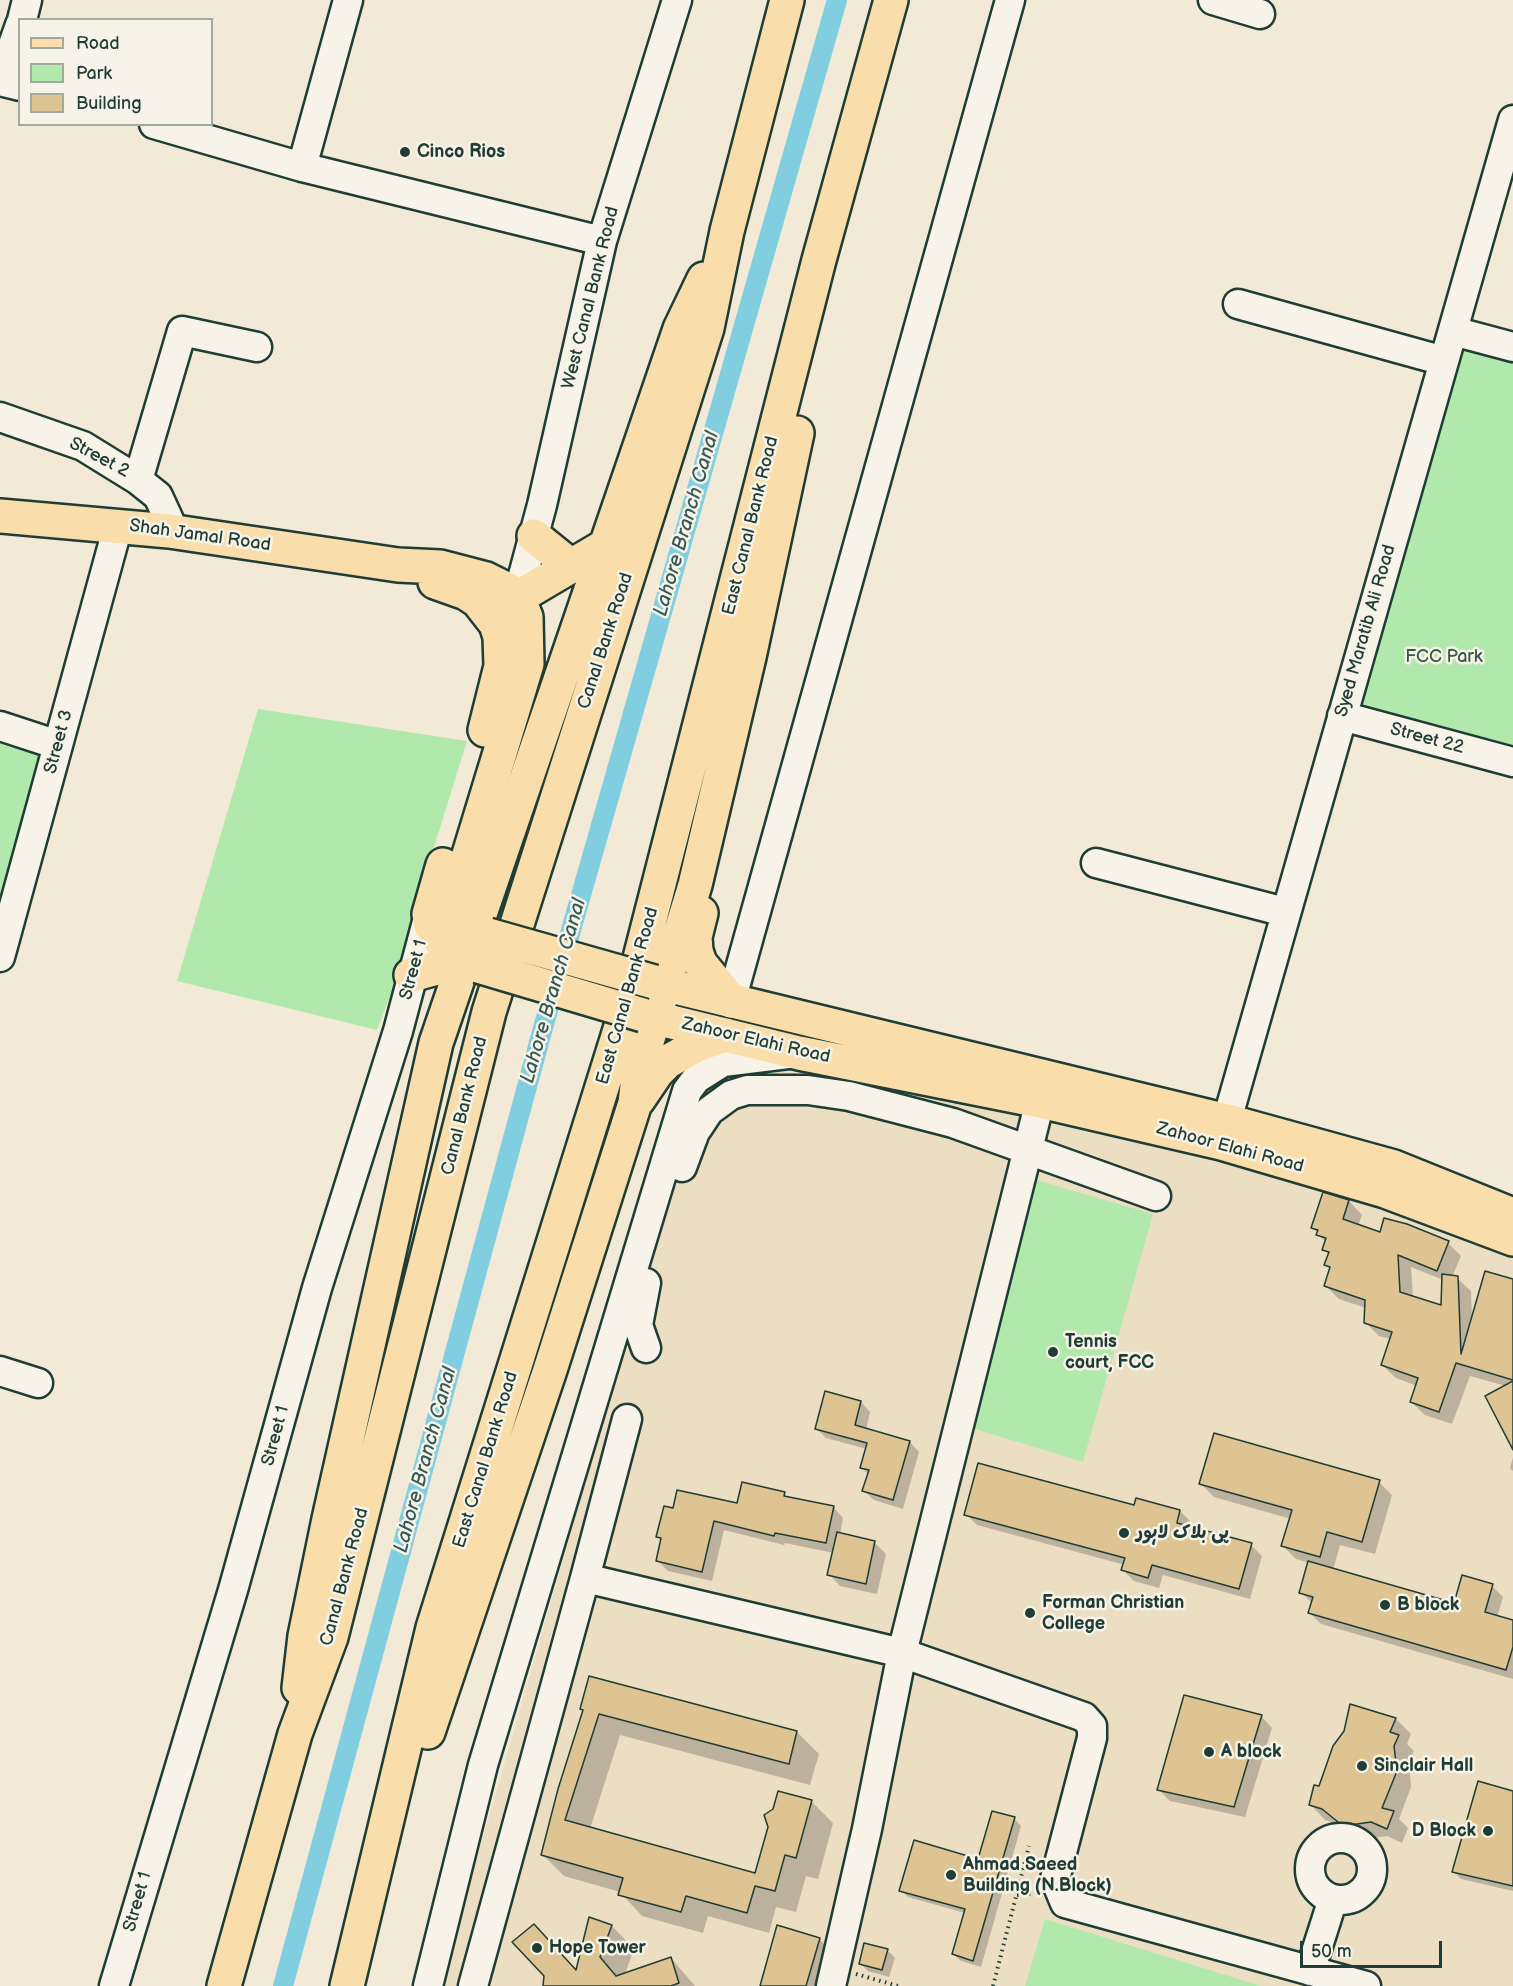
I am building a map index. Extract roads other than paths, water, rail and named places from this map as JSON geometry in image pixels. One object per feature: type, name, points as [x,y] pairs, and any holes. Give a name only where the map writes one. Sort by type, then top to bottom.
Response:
[{"type":"main road","points":[[295,1734],[305,1636],[329,1519],[433,1054],[448,1000],[471,963],[482,933],[605,546],[680,330],[727,231],[787,0]]},
{"type":"main road","name":"East Canal Bank Road","points":[[347,1986],[433,1628],[629,1001],[819,260],[891,0]]},
{"type":"main road","name":"Canal Bank Road","points":[[224,1986],[295,1734],[331,1636],[489,1012],[706,328],[727,231]]},
{"type":"main road","points":[[364,1921],[550,1370],[635,1103],[649,1016],[695,885],[749,657],[796,438],[819,260]]},
{"type":"main road","name":"Shah Jamal Road","points":[[0,516],[169,531],[399,565]]},
{"type":"main road","points":[[534,536],[571,566]]},
{"type":"main road","points":[[517,598],[605,546]]},
{"type":"main road","points":[[399,565],[440,567],[468,573],[501,586],[517,598],[526,624],[525,677],[453,907],[458,922],[482,933]]},
{"type":"main road","points":[[399,565],[466,593],[478,601],[496,624],[502,651],[497,688],[429,914]]},
{"type":"main road","points":[[695,885],[703,907],[695,937],[696,951],[700,963],[731,1001]]},
{"type":"main road","name":"Zahoor Elahi Road","points":[[429,914],[436,938],[448,952],[471,963],[649,1016],[799,1053],[1040,1101],[1224,1132],[1394,1167],[1513,1215]]},
{"type":"main road","name":"Zahoor Elahi Road","points":[[482,933],[659,983],[1224,1132],[1513,1239]]},
{"type":"main road","points":[[411,975],[471,963]]},
{"type":"main road","points":[[635,1103],[667,1062],[689,1049],[725,1035]]},
{"type":"street","points":[[22,18],[27,0]]},
{"type":"street","points":[[302,167],[348,0]]},
{"type":"street","name":"West Canal Bank Road","points":[[517,598],[534,536],[602,241],[677,0]]},
{"type":"street","points":[[731,1001],[1010,0]]},
{"type":"street","points":[[1213,0],[1260,14]]},
{"type":"street","points":[[18,31],[0,81],[18,86]]},
{"type":"street","name":"Syed Maratib Ali Road","points":[[1224,1132],[1513,120]]},
{"type":"street","points":[[161,126],[302,167],[602,241]]},
{"type":"street","points":[[1238,304],[1444,361]]},
{"type":"street","points":[[138,480],[182,331],[257,347]]},
{"type":"street","points":[[1453,331],[1513,347]]},
{"type":"street","name":"Street 2","points":[[0,417],[83,446],[138,480],[158,496],[169,520],[169,531]]},
{"type":"street","name":"Street 3","points":[[0,957],[118,526]]},
{"type":"street","name":"Street 22","points":[[1342,716],[1513,762]]},
{"type":"street","points":[[0,726],[58,745]]},
{"type":"street","points":[[1096,863],[1285,912]]},
{"type":"street","name":"Street 1","points":[[114,1986],[233,1590],[316,1288],[398,1031],[429,914]]},
{"type":"street","points":[[428,1986],[483,1765],[687,1091],[696,1079],[723,1062],[799,1053]]},
{"type":"street","points":[[646,1348],[640,1333],[639,1316],[648,1275],[688,1148],[709,1111],[731,1095],[767,1090],[808,1090],[849,1096],[953,1123],[1156,1196]]},
{"type":"street","points":[[833,1977],[867,1829],[902,1653],[1040,1101]]},
{"type":"street","points":[[0,1371],[38,1383]]},
{"type":"street","points":[[473,1986],[627,1419]]},
{"type":"street","points":[[585,1578],[902,1653],[1084,1717],[1092,1726],[1092,1738],[1055,1879],[1065,1903],[1366,1986]]},
{"type":"street","points":[[1310,1971],[1333,1899]]},
{"type":"waterway","name":"Lahore Branch Canal","points":[[283,1986],[541,1035],[837,0]]},
{"type":"place","name":"Cinco Rios","points":[[405,152]]},
{"type":"place","name":"Tennis court, FCC","points":[[1053,1352]]},
{"type":"place","name":"پی بلاک لاہور","points":[[1124,1533]]},
{"type":"place","name":"B block","points":[[1385,1605]]},
{"type":"place","name":"Forman Christian College","points":[[1030,1613]]},
{"type":"place","name":"A block","points":[[1209,1752]]},
{"type":"place","name":"Sinclair Hall","points":[[1362,1766]]},
{"type":"place","name":"D Block","points":[[1488,1831]]},
{"type":"place","name":"Ahmad Saeed Building (N.Block)","points":[[951,1875]]},
{"type":"place","name":"Hope Tower","points":[[537,1948]]},
{"type":"park label","name":"FCC Park","points":[[1444,657]]}]
